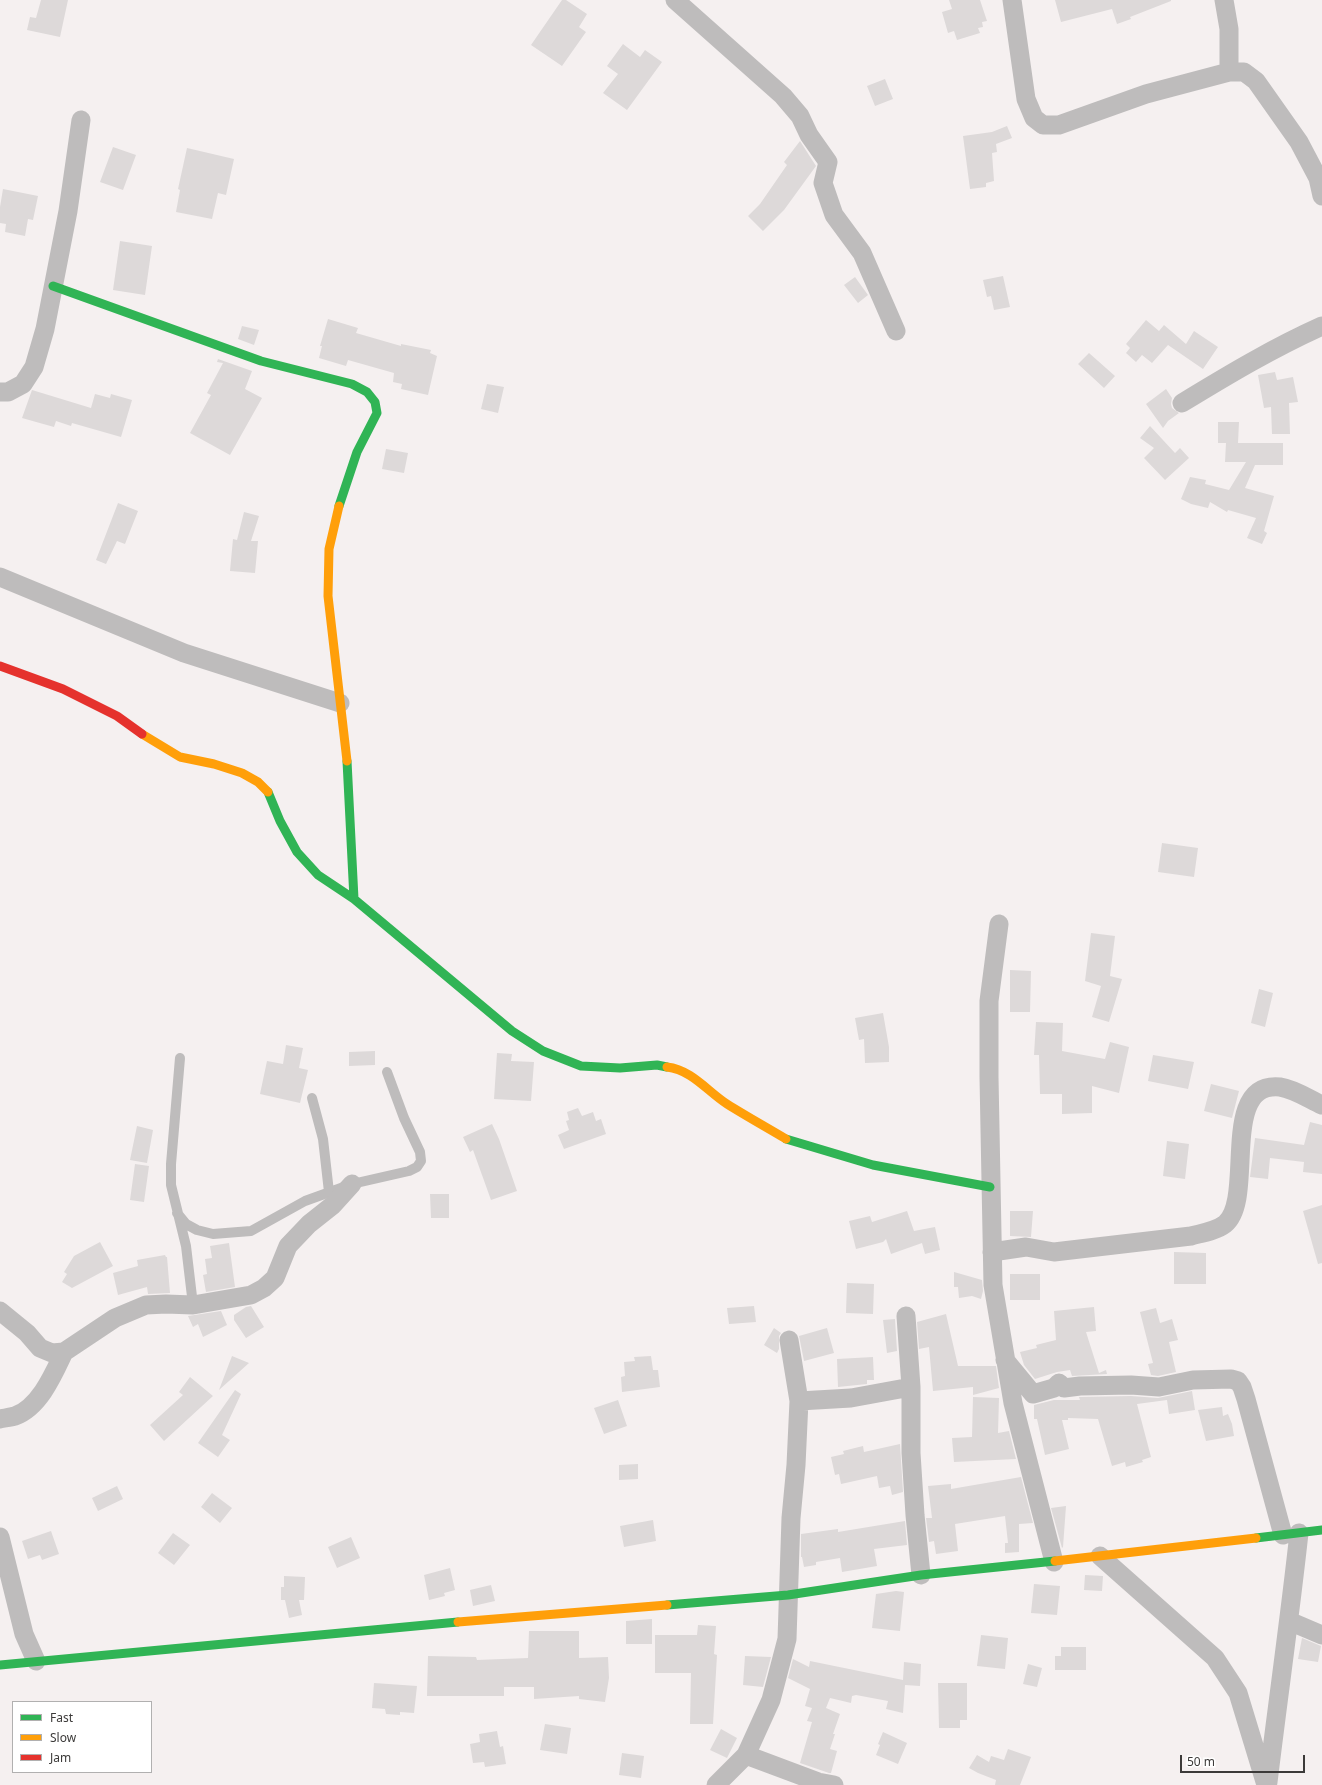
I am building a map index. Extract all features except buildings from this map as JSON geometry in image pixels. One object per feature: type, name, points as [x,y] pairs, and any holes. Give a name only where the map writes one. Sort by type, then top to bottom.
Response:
[{"type":"street","points":[[675,0],[783,96],[800,116],[809,135],[828,162],[823,183],[834,215],[862,253],[896,331]]},
{"type":"street","points":[[1012,0],[1026,99],[1034,118],[1043,125],[1059,125],[1146,94],[1229,72],[1244,72],[1256,81],[1299,142],[1318,178],[1322,196]]},
{"type":"street","points":[[1224,0],[1229,29],[1229,72]]},
{"type":"street","points":[[0,392],[8,392],[24,384],[34,367],[45,329],[68,211],[81,120]]},
{"type":"street","points":[[53,286],[261,361],[352,384],[367,392],[375,402],[377,413],[358,452],[341,497],[329,549],[328,596],[349,778],[354,900]]},
{"type":"street","points":[[1182,403],[1240,368],[1322,326]]},
{"type":"street","points":[[0,576],[184,653],[340,703]]},
{"type":"street","points":[[0,666],[63,689],[117,716],[155,743],[180,757],[214,764],[242,773],[258,782],[269,793],[280,821],[297,852],[318,875],[354,900],[512,1031],[543,1051],[581,1066],[620,1068],[657,1065],[677,1068],[703,1084],[726,1103],[789,1141],[873,1165],[990,1187]]},
{"type":"street","points":[[998,924],[989,1001],[990,1187],[993,1285],[1013,1403],[1054,1562]]},
{"type":"street","points":[[992,1252],[1026,1247],[1054,1252],[1191,1236],[1212,1231],[1226,1224],[1234,1211],[1238,1186],[1243,1119],[1250,1103],[1257,1093],[1268,1088],[1280,1087],[1322,1105]]},
{"type":"street","points":[[0,1311],[27,1333],[40,1348],[52,1353],[64,1352],[115,1318],[146,1305],[193,1305],[251,1295],[264,1288],[275,1278],[288,1246],[309,1224],[333,1205],[352,1184]]},
{"type":"street","points":[[906,1316],[912,1387],[911,1452],[921,1575]]},
{"type":"street","points":[[716,1785],[746,1755],[770,1700],[787,1639],[791,1518],[796,1466],[799,1401],[789,1340]]},
{"type":"street","points":[[0,1419],[16,1415],[30,1406],[47,1387],[64,1352]]},
{"type":"street","points":[[1005,1359],[1033,1394],[1054,1388],[1059,1383],[1064,1388],[1080,1386],[1131,1385],[1159,1387],[1193,1380],[1231,1379],[1238,1381],[1242,1387],[1291,1534],[1289,1621],[1281,1669],[1267,1785]]},
{"type":"street","points":[[799,1401],[851,1398],[912,1387]]},
{"type":"street","points":[[0,1665],[400,1627],[788,1595],[921,1575],[1054,1562],[1322,1530]]},
{"type":"street","points":[[0,1537],[24,1634],[36,1661]]},
{"type":"street","points":[[1100,1556],[1215,1658],[1238,1693],[1267,1785]]},
{"type":"street","points":[[1289,1621],[1322,1634]]},
{"type":"street","points":[[746,1755],[818,1782],[834,1785]]},
{"type":"lane","points":[[180,1058],[171,1164],[171,1185],[186,1246],[193,1305]]},
{"type":"lane","points":[[177,1213],[186,1224],[213,1234],[251,1231],[305,1201],[352,1184],[408,1171],[417,1167],[420,1160],[420,1152],[404,1118],[387,1072]]},
{"type":"lane","points":[[312,1098],[323,1139],[329,1192]]},
{"type":"traffic: fast","points":[[53,286],[261,361],[352,384],[367,392],[375,402],[377,413],[357,452],[339,506]]},
{"type":"traffic: fast","points":[[347,761],[354,899]]},
{"type":"traffic: fast","points":[[268,792],[280,821],[297,852],[318,875],[354,899],[512,1031],[543,1051],[581,1066],[620,1068],[657,1065],[667,1067]]},
{"type":"traffic: fast","points":[[786,1139],[873,1165],[990,1187]]},
{"type":"traffic: fast","points":[[1256,1538],[1322,1530]]},
{"type":"traffic: fast","points":[[667,1605],[788,1595],[921,1575],[1055,1561]]},
{"type":"traffic: fast","points":[[0,1665],[458,1622]]},
{"type":"traffic: slow","points":[[339,506],[329,549],[328,596],[347,761]]},
{"type":"traffic: slow","points":[[142,734],[180,757],[214,764],[242,773],[258,782],[268,792]]},
{"type":"traffic: slow","points":[[667,1067],[684,1072],[727,1104],[786,1139]]},
{"type":"traffic: slow","points":[[1055,1561],[1256,1538]]},
{"type":"traffic: slow","points":[[458,1622],[667,1605]]},
{"type":"traffic: jam","points":[[0,666],[63,689],[117,716],[142,734]]}]
